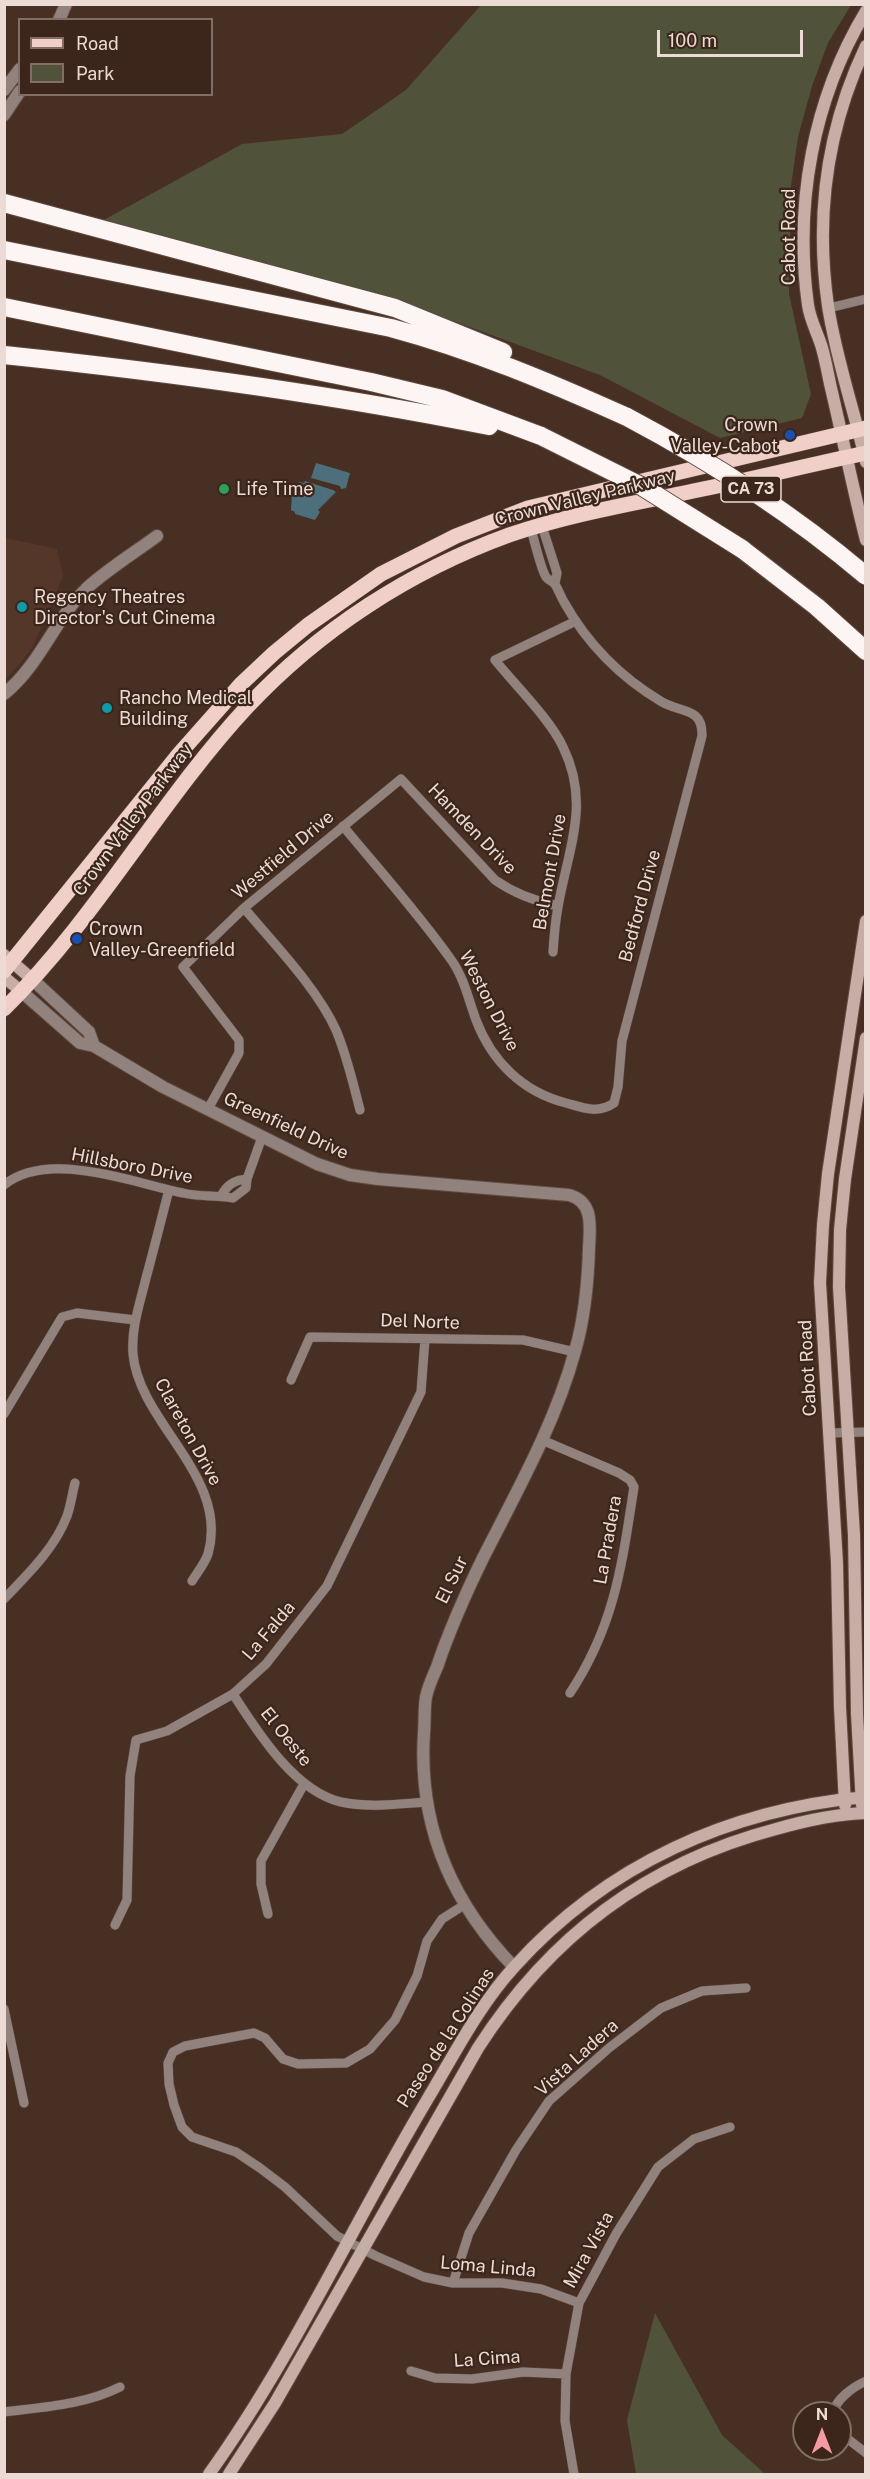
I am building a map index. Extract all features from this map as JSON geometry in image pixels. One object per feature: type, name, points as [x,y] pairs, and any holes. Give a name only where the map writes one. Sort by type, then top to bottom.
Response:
[{"type":"highway","points":[[4,203],[395,308],[500,350],[528,373]]},
{"type":"highway","points":[[5,250],[391,328],[473,352],[528,373]]},
{"type":"highway","points":[[4,307],[381,384],[442,399],[541,436],[643,487],[742,549],[817,607],[866,651]]},
{"type":"highway","points":[[4,356],[155,372],[358,402],[541,436]]},
{"type":"highway","name":"CA 73","points":[[528,373],[627,417],[708,461],[765,498],[866,576]]},
{"type":"main road","name":"Cabot Road","points":[[866,11],[841,58],[824,105],[808,174],[803,213],[803,254],[809,308],[822,349],[866,540]]},
{"type":"main road","name":"Cabot Road","points":[[865,456],[862,429],[829,308],[825,280],[822,209],[829,161],[845,96],[866,46]]},
{"type":"main road","name":"Crown Valley Parkway","points":[[7,962],[179,754],[241,684],[308,625],[381,574],[456,536],[528,508],[862,429]]},
{"type":"main road","name":"Crown Valley Parkway","points":[[4,1009],[58,952],[220,739],[247,707],[334,628],[396,588],[453,559],[536,527],[846,457],[865,456]]},
{"type":"main road","name":"Cabot Road","points":[[846,1815],[837,1563],[820,1283],[823,1224],[866,921]]},
{"type":"main road","name":"Greenfield Drive","points":[[7,962],[33,980]]},
{"type":"main road","name":"Greenfield Drive","points":[[4,977],[22,992]]},
{"type":"main road","name":"Cabot Road","points":[[864,1813],[857,1714],[854,1535],[839,1287],[840,1230],[845,1179],[866,1038]]},
{"type":"main road","name":"Paseo de la Colinas","points":[[209,2475],[249,2417],[391,2161],[477,2017],[514,1967],[541,1940],[597,1893],[655,1857],[737,1821],[805,1805],[864,1798]]},
{"type":"main road","name":"Paseo de la Colinas","points":[[229,2475],[275,2403],[478,2048],[516,1995],[553,1953],[588,1920],[634,1887],[681,1863],[759,1833],[814,1820],[864,1813]]},
{"type":"main road","points":[[516,1995],[511,1986],[514,1980],[514,1967],[526,1965],[536,1956],[553,1953]]},
{"type":"street","points":[[60,18],[66,4]]},
{"type":"street","points":[[4,90],[18,72]]},
{"type":"street","points":[[4,115],[18,95]]},
{"type":"street","points":[[829,308],[866,299]]},
{"type":"street","points":[[536,527],[546,577],[555,583],[563,602],[576,621]]},
{"type":"street","points":[[4,694],[17,684],[33,664],[70,609],[87,589],[157,536]]},
{"type":"street","name":"Bedford Drive","points":[[576,621],[593,646],[632,683],[666,704],[695,714],[700,719],[702,736],[622,1041],[618,1087],[614,1103]]},
{"type":"street","name":"Belmont Drive","points":[[553,952],[558,906],[575,837],[578,809],[574,778],[563,746],[548,723],[495,660],[576,621]]},
{"type":"street","name":"Hamden Drive","points":[[400,779],[495,880],[530,900],[558,906]]},
{"type":"street","name":"Westfield Drive","points":[[208,1109],[239,1053],[239,1040],[183,967],[244,908],[400,779]]},
{"type":"street","name":"Weston Drive","points":[[343,826],[436,938],[454,965],[491,1050],[506,1070],[544,1097],[593,1110],[604,1109],[614,1103]]},
{"type":"street","points":[[244,908],[321,1002],[336,1029],[348,1062],[360,1110]]},
{"type":"street","name":"Greenfield Drive","points":[[33,980],[89,1032],[94,1046]]},
{"type":"street","name":"Greenfield Drive","points":[[22,992],[80,1043],[94,1046],[163,1087],[318,1164],[350,1175],[569,1195],[584,1202]]},
{"type":"street","name":"Hillsboro Drive","points":[[4,1185],[34,1172],[60,1168],[82,1170],[194,1195],[233,1198],[246,1188],[262,1137]]},
{"type":"street","points":[[221,1196],[225,1187],[247,1179]]},
{"type":"street","name":"Clareton Drive","points":[[169,1190],[135,1320],[133,1356],[146,1394],[196,1477],[210,1513],[211,1535],[208,1556],[192,1581]]},
{"type":"street","name":"El Sur","points":[[514,1967],[464,1905],[452,1883],[437,1843],[427,1802],[423,1755],[426,1697],[453,1620],[543,1440],[575,1352],[588,1282],[589,1215],[584,1202]]},
{"type":"street","points":[[4,1414],[62,1317],[77,1313],[135,1320]]},
{"type":"street","name":"Del Norte","points":[[291,1380],[310,1337],[523,1340],[575,1352]]},
{"type":"street","name":"La Falda","points":[[115,1924],[127,1900],[130,1776],[136,1740],[167,1731],[233,1694],[266,1664],[327,1586],[422,1392],[425,1339]]},
{"type":"street","points":[[830,1433],[866,1432]]},
{"type":"street","name":"La Pradera","points":[[543,1440],[620,1473],[630,1480],[634,1487],[616,1592],[598,1644],[570,1693]]},
{"type":"street","points":[[4,1599],[36,1566],[54,1540],[67,1515],[75,1483]]},
{"type":"street","name":"El Oeste","points":[[233,1694],[256,1731],[303,1784],[339,1802],[380,1806],[427,1802]]},
{"type":"street","points":[[268,1914],[261,1884],[261,1861],[303,1784]]},
{"type":"street","name":"Loma Linda","points":[[464,1905],[442,1919],[427,1941],[417,1976],[395,2020],[370,2049],[346,2063],[298,2064],[284,2059],[265,2038],[254,2033],[185,2046],[170,2056],[169,2084],[182,2127],[192,2137],[236,2152],[260,2168],[285,2187],[337,2236],[424,2277],[453,2283],[502,2283],[531,2287],[579,2302]]},
{"type":"street","name":"Vista Ladera","points":[[453,2283],[469,2234],[516,2150],[549,2101],[609,2048],[661,2008],[702,1991],[746,1988]]},
{"type":"street","points":[[4,2008],[24,2103]]},
{"type":"street","name":"Mira Vista","points":[[574,2475],[565,2421],[566,2374],[579,2302],[616,2234],[658,2167],[694,2139],[730,2127]]},
{"type":"street","name":"La Cima","points":[[411,2371],[435,2378],[471,2379],[523,2372],[566,2374]]},
{"type":"street","points":[[839,2401],[856,2385],[866,2381]]},
{"type":"street","points":[[4,2412],[63,2406],[101,2396],[120,2387]]},
{"type":"street","points":[[852,2442],[866,2453]]},
{"type":"shaded area","name":"Regency Theatres Director's Cut Cinema","points":[[5,538],[57,549],[63,576],[33,647],[5,679]]},
{"type":"green space","points":[[481,5],[851,5],[828,43],[812,86],[798,137],[791,186],[789,294],[811,394],[802,418],[720,438],[600,375],[418,308],[102,221],[242,144],[342,134],[406,90]]},
{"type":"green space","points":[[655,2313],[722,2435],[765,2474],[636,2474],[627,2420]]},
{"type":"water","points":[[316,463],[350,473],[346,488],[341,489],[340,486],[311,478]]},
{"type":"water","points":[[305,481],[336,492],[318,510],[320,512],[315,520],[295,514],[291,510],[292,493],[299,482],[304,483]]},
{"type":"place","name":"Crown Valley-Cabot","points":[[790,435]]},
{"type":"place","name":"Life Time","points":[[224,489]]},
{"type":"place","name":"Regency Theatres Director's Cut Cinema","points":[[22,607]]},
{"type":"place","name":"Rancho Medical Building","points":[[107,708]]},
{"type":"place","name":"Crown Valley-Greenfield","points":[[77,939]]}]
